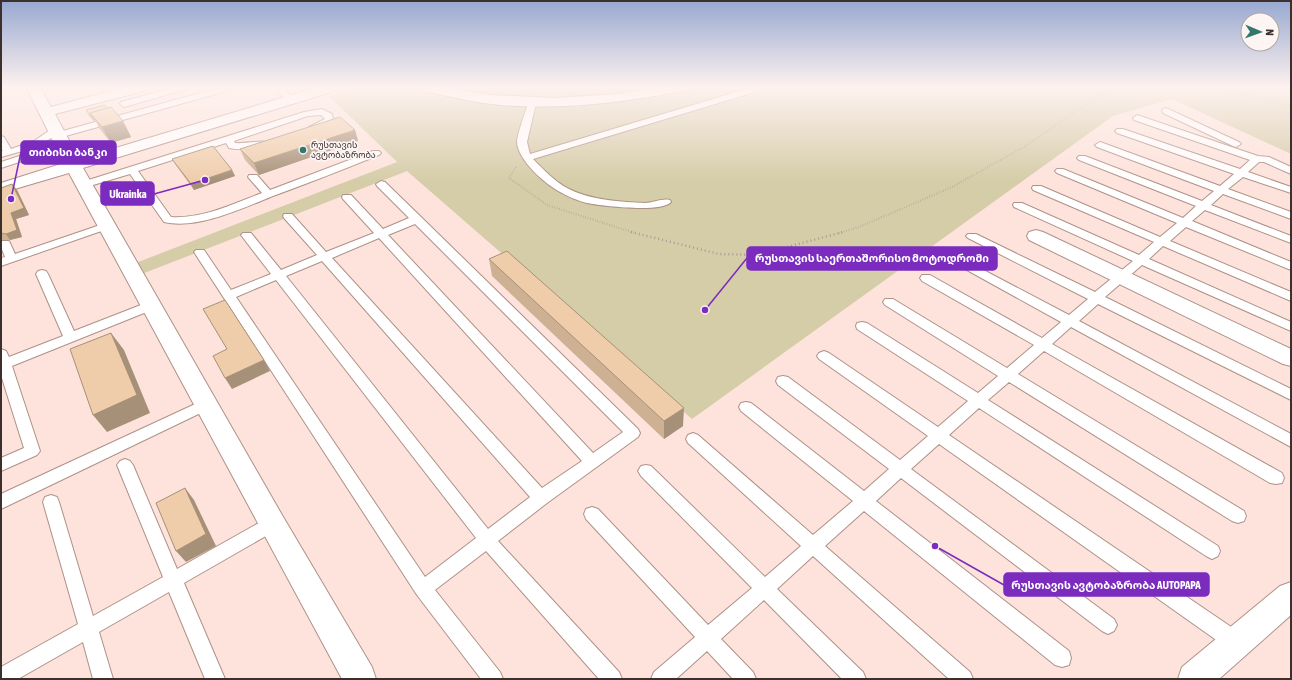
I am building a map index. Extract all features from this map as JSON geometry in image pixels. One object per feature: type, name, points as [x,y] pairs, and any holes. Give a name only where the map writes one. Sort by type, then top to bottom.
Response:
[{"type":"street","points":[[51,119],[78,175],[150,306],[360,679]]},
{"type":"street","points":[[1,188],[78,175],[238,119]]},
{"type":"street","points":[[1036,236],[1291,358]]},
{"type":"street","points":[[1194,679],[1291,596]]},
{"type":"lane","points":[[1,139],[5,153],[59,135],[118,119]]},
{"type":"lane","points":[[78,175],[132,170],[292,119]]},
{"type":"lane","points":[[307,130],[329,119]]},
{"type":"lane","points":[[528,119],[522,142],[527,158],[544,176],[565,191],[589,200],[647,206],[666,202]]},
{"type":"lane","points":[[527,158],[657,119]]},
{"type":"lane","points":[[1139,119],[1262,159]]},
{"type":"lane","points":[[1181,119],[1262,159],[1291,171]]},
{"type":"lane","points":[[1120,131],[1291,190]]},
{"type":"lane","points":[[1,165],[47,150],[59,135]]},
{"type":"lane","points":[[228,139],[232,146],[240,147],[254,146],[277,139]]},
{"type":"lane","points":[[1100,145],[1291,216]]},
{"type":"lane","points":[[132,170],[168,220],[180,222],[201,217],[268,194],[376,153]]},
{"type":"lane","points":[[1082,158],[1291,240]]},
{"type":"lane","points":[[661,679],[1042,344],[1241,173],[1262,159]]},
{"type":"lane","points":[[1060,172],[1291,266]]},
{"type":"lane","points":[[253,177],[268,194]]},
{"type":"lane","points":[[381,184],[633,433],[541,498],[424,589]]},
{"type":"lane","points":[[1037,188],[1291,296]]},
{"type":"lane","points":[[347,197],[592,462]]},
{"type":"lane","points":[[1018,205],[1291,327]]},
{"type":"lane","points":[[288,216],[541,498]]},
{"type":"lane","points":[[229,295],[417,219]]},
{"type":"lane","points":[[1,244],[5,243],[6,260],[106,226]]},
{"type":"lane","points":[[247,235],[487,540],[612,679]]},
{"type":"lane","points":[[972,236],[1291,395]]},
{"type":"lane","points":[[200,252],[424,589],[493,679]]},
{"type":"lane","points":[[951,257],[1291,441]]},
{"type":"lane","points":[[42,274],[70,338]]},
{"type":"lane","points":[[926,278],[1276,478]]},
{"type":"lane","points":[[889,302],[1238,516]]},
{"type":"lane","points":[[1,466],[32,451],[2,361],[70,338],[150,306]]},
{"type":"lane","points":[[862,326],[1212,551]]},
{"type":"lane","points":[[824,356],[1236,642]]},
{"type":"lane","points":[[783,381],[1108,625]]},
{"type":"lane","points":[[1,502],[206,404]]},
{"type":"lane","points":[[746,407],[1062,658]]},
{"type":"lane","points":[[693,439],[963,679]]},
{"type":"lane","points":[[125,465],[215,679]]},
{"type":"lane","points":[[646,471],[856,679]]},
{"type":"lane","points":[[51,502],[103,679]]},
{"type":"lane","points":[[592,514],[746,679]]},
{"type":"lane","points":[[1,678],[272,524]]},
{"type":"path","points":[[527,158],[520,161],[510,178],[547,205],[652,238],[720,254],[757,255],[859,227],[952,187],[1024,147],[1065,119]]},
{"type":"shaded area","points":[[352,119],[1109,119],[692,419],[407,171],[134,277],[128,266],[397,162]]},
{"type":"shaded area","points":[[1215,119],[1291,119],[1291,154]]},
{"type":"building","points":[[95,119],[121,119],[123,121],[102,127]]},
{"type":"building","points":[[335,119],[342,119],[355,130],[254,163],[240,149]]},
{"type":"building","points":[[213,146],[232,170],[191,184],[172,159]]},
{"type":"building","points":[[12,184],[24,208],[11,213],[17,230],[6,234],[1,233],[1,188]]},
{"type":"building","points":[[507,251],[684,408],[664,421],[489,259]]},
{"type":"building","points":[[225,300],[264,360],[225,378],[213,356],[227,349],[203,309]]},
{"type":"building","points":[[111,333],[137,395],[93,415],[70,349]]},
{"type":"building","points":[[185,488],[206,534],[176,551],[156,503]]},
{"type":"place","name":"რუსთავის ავტობაზრობა","points":[[303,150]]},
{"type":"place","name":"Ukrainka","points":[[205,180]]},
{"type":"place","name":"თიბისი ბანკი","points":[[11,199]]},
{"type":"place","name":"რუსთავის საერთაშორისო მოტოდრომი","points":[[705,310]]},
{"type":"place","name":"რუსთავის ავტობაზრობა AUTOPAPA","points":[[935,546]]}]
